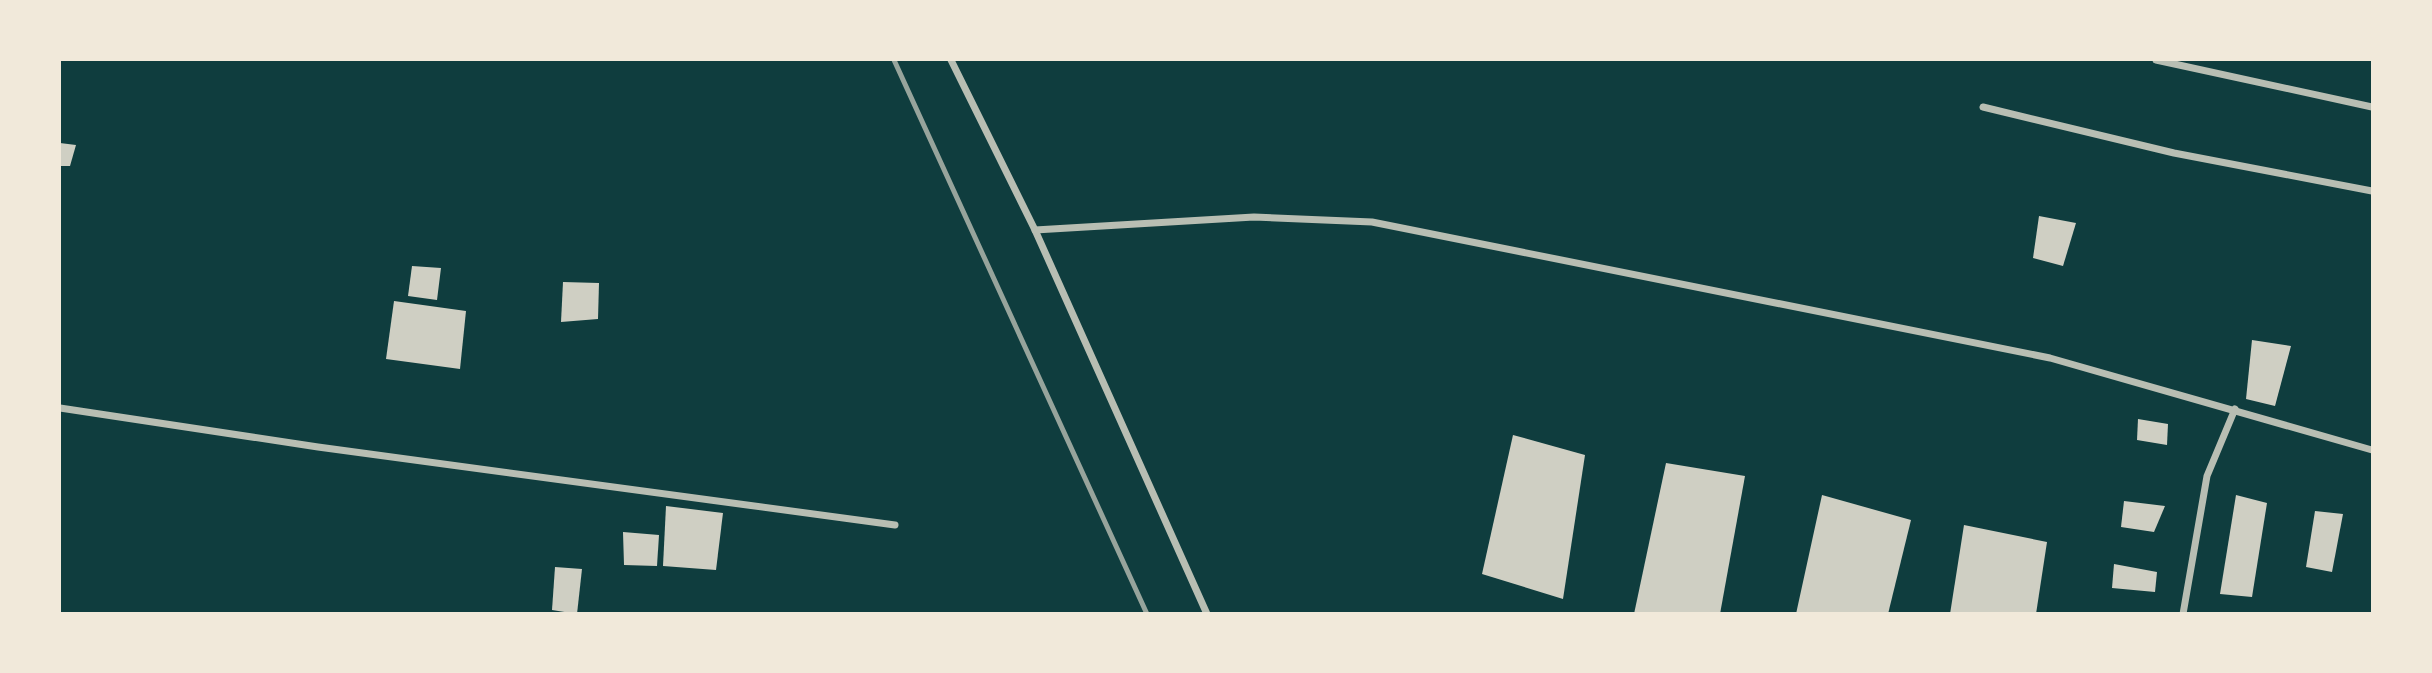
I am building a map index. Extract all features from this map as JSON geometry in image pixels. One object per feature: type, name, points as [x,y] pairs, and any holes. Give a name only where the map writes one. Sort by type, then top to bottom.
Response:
[{"type":"street","points":[[951,60],[1035,230],[1207,614]]},
{"type":"street","points":[[2156,60],[2372,107]]},
{"type":"street","points":[[1983,107],[2174,153],[2372,191]]},
{"type":"street","points":[[1035,230],[1254,217],[1372,222],[2050,358],[2372,450]]},
{"type":"street","points":[[60,408],[318,447],[895,525]]},
{"type":"street","points":[[2183,614],[2207,476],[2235,409]]},
{"type":"building","points":[[60,143],[76,145],[70,166],[60,166]]},
{"type":"building","points":[[2039,216],[2076,223],[2063,266],[2033,258]]},
{"type":"building","points":[[412,266],[441,268],[437,300],[408,296]]},
{"type":"building","points":[[563,282],[599,283],[598,319],[561,322]]},
{"type":"building","points":[[394,301],[466,311],[460,369],[386,359]]},
{"type":"building","points":[[2252,340],[2291,346],[2275,406],[2246,399]]},
{"type":"building","points":[[2138,419],[2168,424],[2167,445],[2137,440]]},
{"type":"building","points":[[1513,435],[1585,455],[1563,599],[1482,574]]},
{"type":"building","points":[[1666,463],[1745,476],[1720,614],[1634,614]]},
{"type":"building","points":[[1822,495],[1911,520],[1888,614],[1796,614]]},
{"type":"building","points":[[2236,495],[2267,503],[2252,597],[2220,594]]},
{"type":"building","points":[[2124,501],[2165,506],[2154,532],[2121,527]]},
{"type":"building","points":[[666,506],[723,513],[716,570],[663,566]]},
{"type":"building","points":[[2315,511],[2343,514],[2332,572],[2306,567]]},
{"type":"building","points":[[1964,525],[2047,542],[2036,614],[1950,614]]},
{"type":"building","points":[[623,532],[659,535],[657,566],[624,565]]},
{"type":"building","points":[[2114,564],[2157,572],[2155,592],[2112,588]]},
{"type":"building","points":[[555,567],[582,569],[577,614],[552,610]]},
{"type":"railway","points":[[894,60],[1147,614]]}]
